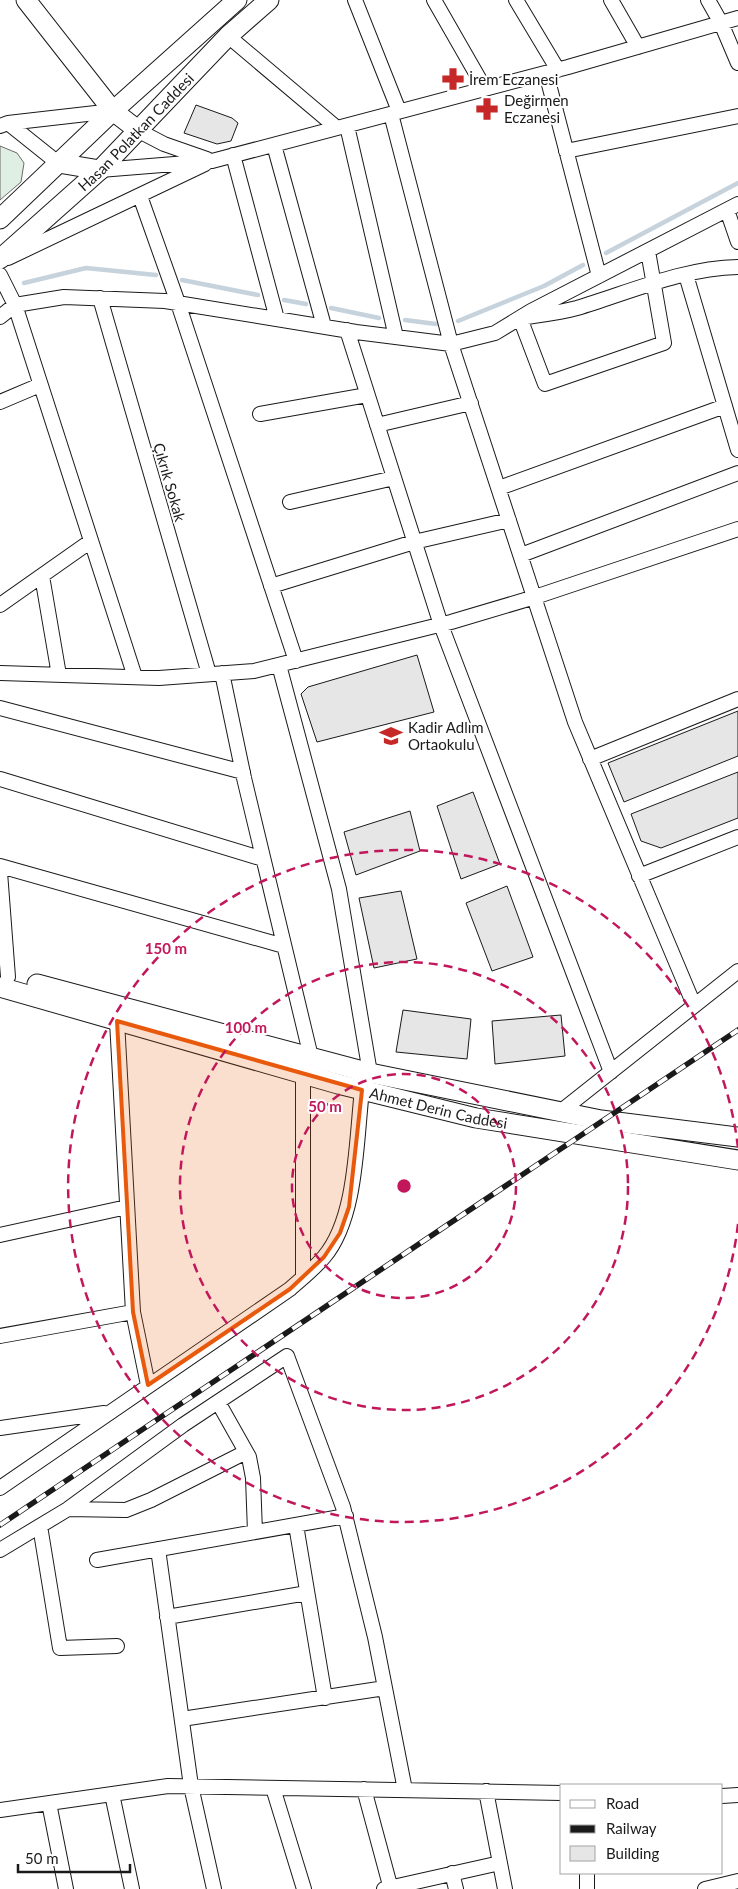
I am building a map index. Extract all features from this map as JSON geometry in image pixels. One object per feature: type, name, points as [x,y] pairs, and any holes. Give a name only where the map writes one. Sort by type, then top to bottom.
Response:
[{"type":"main road","points":[[26,0],[113,110],[139,131]]},
{"type":"main road","name":"Hasan Polatkan Caddesi","points":[[0,219],[113,110],[237,0]]},
{"type":"main road","name":"Hasan Polatkan Caddesi","points":[[0,260],[100,170],[228,36],[269,0]]},
{"type":"main road","points":[[58,163],[100,170]]},
{"type":"main road","name":"Ahmet Derin Caddesi","points":[[3,979],[117,1020],[362,1090],[476,1118],[738,1160]]},
{"type":"main road","name":"Ahmet Derin Caddesi","points":[[3,979],[370,1073],[601,1120],[738,1137]]},
{"type":"street","points":[[355,0],[395,112],[451,344],[575,722],[694,1005]]},
{"type":"street","points":[[434,0],[485,89]]},
{"type":"street","points":[[516,0],[552,71],[566,151],[599,276]]},
{"type":"street","points":[[612,0],[638,46]]},
{"type":"street","points":[[708,0],[721,23],[738,63]]},
{"type":"street","points":[[100,170],[212,161],[233,156],[552,71],[738,18]]},
{"type":"street","points":[[228,36],[342,127],[396,337]]},
{"type":"street","points":[[4,124],[113,110]]},
{"type":"street","points":[[566,151],[738,116]]},
{"type":"street","points":[[4,124],[58,163]]},
{"type":"street","points":[[139,131],[164,144],[212,161]]},
{"type":"street","points":[[274,144],[324,326]]},
{"type":"street","points":[[233,156],[277,319]]},
{"type":"street","points":[[0,260],[212,161]]},
{"type":"street","points":[[140,196],[178,303],[296,661]]},
{"type":"street","points":[[0,317],[15,306],[64,297],[100,298],[178,303],[347,330],[451,344],[495,333],[599,276],[733,207],[738,242]]},
{"type":"street","points":[[520,318],[545,384],[664,343],[648,251]]},
{"type":"street","points":[[520,318],[575,309],[653,283],[715,268],[738,267]]},
{"type":"street","points":[[0,275],[15,306],[134,677]]},
{"type":"street","points":[[686,275],[738,450]]},
{"type":"street","name":"Çıkrık Sokak","points":[[100,298],[216,674],[243,772],[311,1057]]},
{"type":"street","points":[[347,330],[441,625],[610,1072]]},
{"type":"street","points":[[0,402],[40,385]]},
{"type":"street","points":[[260,414],[367,395]]},
{"type":"street","points":[[377,425],[471,403]]},
{"type":"street","points":[[499,488],[724,406]]},
{"type":"street","points":[[521,555],[738,473]]},
{"type":"street","points":[[290,502],[394,478]]},
{"type":"street","points":[[271,586],[414,542],[509,520]]},
{"type":"street","points":[[0,673],[134,677],[254,671],[441,625],[535,597],[738,529]]},
{"type":"street","points":[[0,605],[90,541]]},
{"type":"street","points":[[42,576],[59,675]]},
{"type":"street","points":[[0,1488],[148,1384],[290,1289],[324,1257],[340,1233],[349,1207],[362,1090],[370,1073],[339,890],[279,665]]},
{"type":"street","points":[[590,759],[738,699]]},
{"type":"street","points":[[0,708],[243,772]]},
{"type":"street","points":[[0,779],[263,860]]},
{"type":"street","points":[[640,876],[738,836]]},
{"type":"street","points":[[0,866],[284,946]]},
{"type":"street","points":[[0,872],[3,979]]},
{"type":"street","points":[[560,1112],[738,971]]},
{"type":"street","points":[[117,1020],[132,1312],[148,1384]]},
{"type":"street","points":[[303,1074],[304,1276]]},
{"type":"street","points":[[0,1235],[127,1207]]},
{"type":"street","points":[[0,1336],[132,1312]]},
{"type":"street","points":[[0,1550],[68,1510],[183,1424],[287,1356],[346,1516],[385,1688],[405,1790]]},
{"type":"street","points":[[218,1402],[246,1452],[252,1478],[255,1532]]},
{"type":"street","points":[[0,1428],[107,1413]]},
{"type":"street","points":[[68,1510],[126,1510],[151,1500],[246,1452]]},
{"type":"street","points":[[97,1560],[346,1516]]},
{"type":"street","points":[[296,1525],[325,1698]]},
{"type":"street","points":[[40,1526],[60,1648],[117,1646]]},
{"type":"street","points":[[158,1549],[191,1786],[214,1889]]},
{"type":"street","points":[[167,1617],[307,1593]]},
{"type":"street","points":[[182,1719],[385,1688]]},
{"type":"street","points":[[0,1810],[168,1786],[560,1793]]},
{"type":"street","points":[[272,1788],[304,1889]]},
{"type":"street","points":[[364,1789],[389,1888],[500,1863]]},
{"type":"street","points":[[486,1792],[505,1889]]},
{"type":"street","points":[[112,1794],[132,1889]]},
{"type":"street","points":[[723,1796],[738,1795]]},
{"type":"street","points":[[49,1803],[66,1889]]},
{"type":"street","points":[[452,1873],[456,1889]]},
{"type":"street","points":[[587,1874],[587,1889]]},
{"type":"street","points":[[705,1889],[738,1881]]},
{"type":"highlighted area","points":[[117,1021],[362,1090],[349,1207],[340,1233],[324,1257],[290,1289],[148,1385],[133,1312]]},
{"type":"green space","points":[[0,146],[17,153],[24,163],[21,182],[0,200]]},
{"type":"building","points":[[196,105],[232,118],[238,123],[231,141],[217,144],[184,133]]},
{"type":"building","points":[[417,655],[434,712],[317,742],[301,694],[308,687]]},
{"type":"building","points":[[738,711],[738,756],[624,802],[608,763]]},
{"type":"building","points":[[738,772],[738,818],[661,848],[641,841],[631,814]]},
{"type":"building","points":[[473,792],[500,864],[461,879],[437,806]]},
{"type":"building","points":[[410,811],[420,851],[356,875],[344,832]]},
{"type":"building","points":[[507,886],[533,957],[492,971],[466,903]]},
{"type":"building","points":[[401,891],[417,959],[374,968],[359,898]]},
{"type":"building","points":[[403,1010],[471,1019],[467,1059],[396,1052]]},
{"type":"building","points":[[561,1015],[565,1056],[495,1064],[492,1021]]},
{"type":"waterway","points":[[606,253],[738,183]]},
{"type":"waterway","points":[[458,321],[544,286],[583,265]]},
{"type":"waterway","points":[[24,283],[86,268],[156,275]]},
{"type":"waterway","points":[[182,280],[258,295]]},
{"type":"waterway","points":[[284,300],[306,304]]},
{"type":"waterway","points":[[331,308],[379,318]]},
{"type":"waterway","points":[[405,320],[436,324]]},
{"type":"railway","points":[[0,1525],[738,1030]]},
{"type":"place","name":"İrem Eczanesi","points":[[453,79]]},
{"type":"place","name":"Değirmen Eczanesi","points":[[487,109]]},
{"type":"place","name":"Kadir Adlım Ortaokulu","points":[[391,736]]}]
